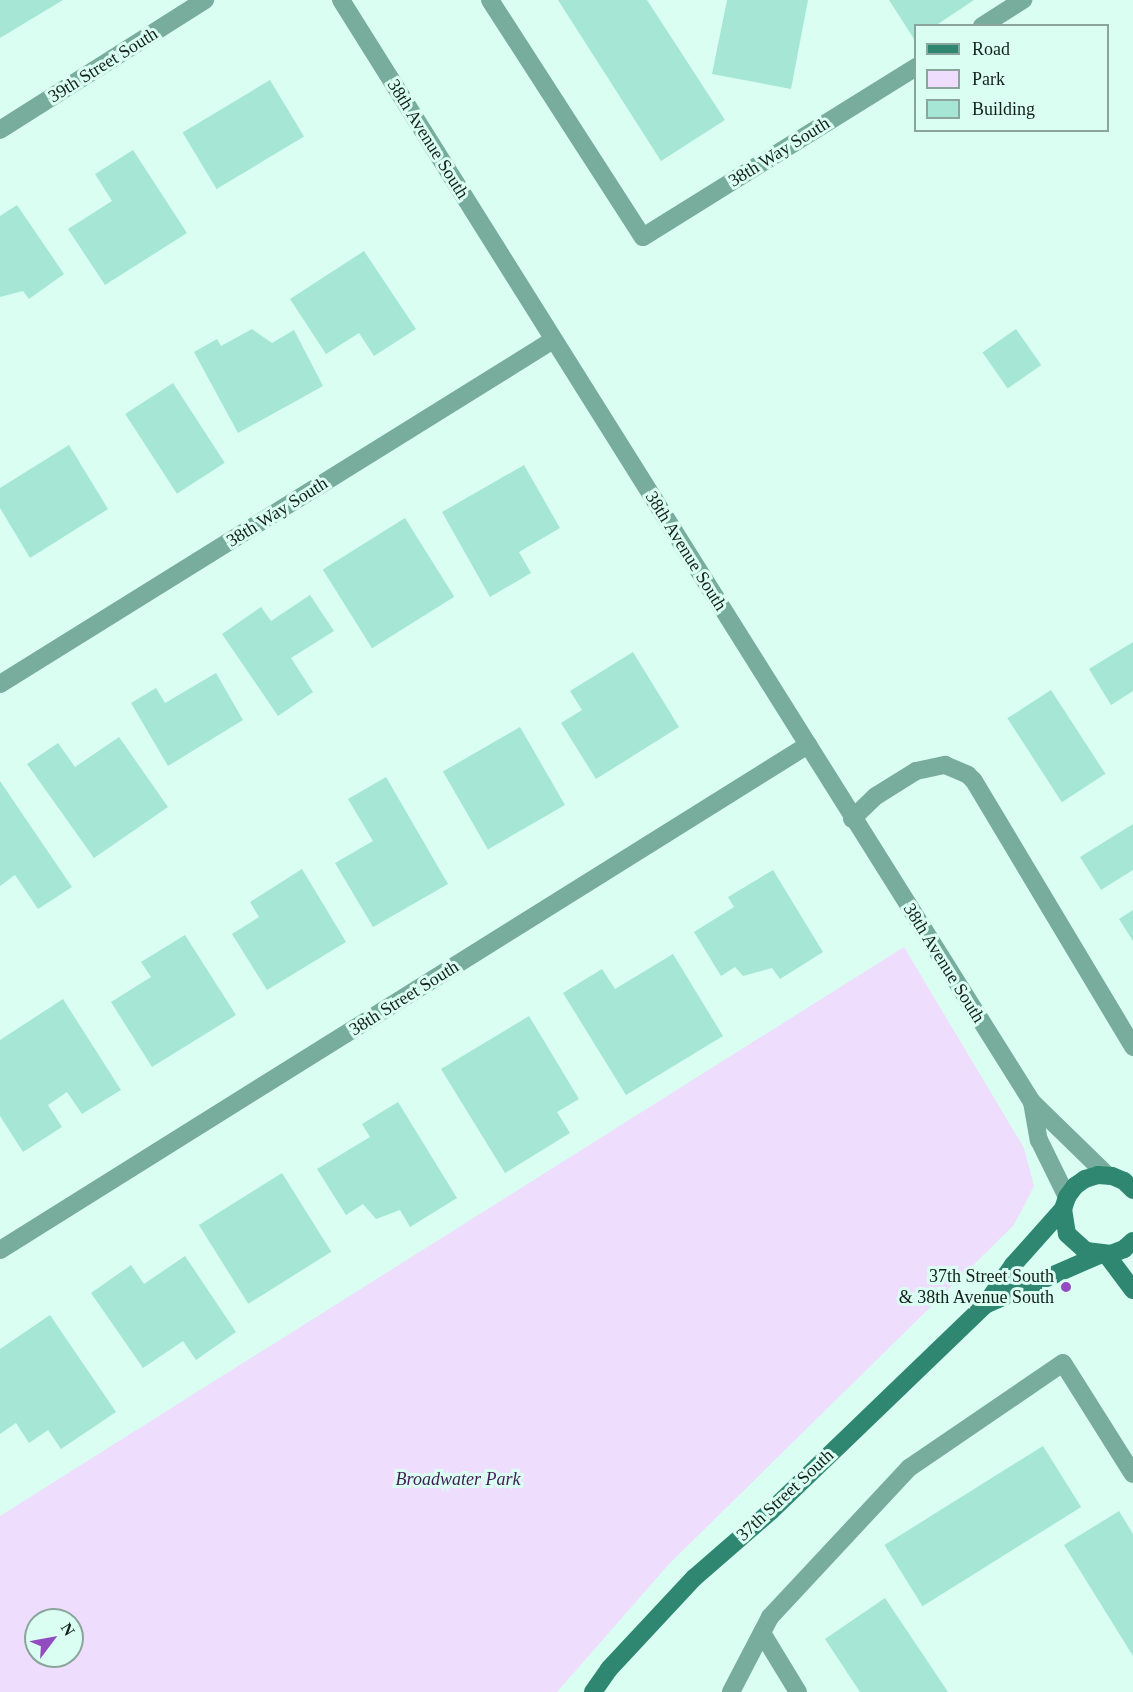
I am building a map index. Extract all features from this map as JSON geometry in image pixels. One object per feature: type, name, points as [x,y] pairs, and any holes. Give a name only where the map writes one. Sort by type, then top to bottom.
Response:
[{"type":"street","name":"39th Street South","points":[[0,130],[206,0]]},
{"type":"street","name":"38th Avenue South","points":[[342,0],[852,819],[1032,1102],[1123,1179]]},
{"type":"street","name":"38th Way South","points":[[490,0],[643,237],[914,68]]},
{"type":"street","points":[[985,24],[1023,0]]},
{"type":"street","name":"38th Way South","points":[[0,684],[553,340]]},
{"type":"street","name":"38th Street South","points":[[0,1250],[808,745]]},
{"type":"street","points":[[852,819],[876,796],[916,771],[945,765],[968,776],[974,781],[1133,1047]]},
{"type":"street","name":"38th Avenue South","points":[[1032,1102],[1039,1140],[1065,1203]]},
{"type":"street","name":"37th Street South","points":[[593,1692],[609,1669],[694,1578],[771,1511],[985,1305],[1013,1265],[1048,1229],[1065,1203],[1085,1179],[1123,1179]]},
{"type":"street","points":[[1065,1203],[1067,1234],[1086,1251],[1102,1255],[1133,1290]]},
{"type":"street","name":"37th Street South","points":[[985,1305],[1102,1255],[1124,1249],[1133,1241]]},
{"type":"street","points":[[730,1692],[770,1617],[909,1468],[1063,1363],[1133,1474]]},
{"type":"street","points":[[762,1633],[798,1692]]},
{"type":"green space","name":"Broadwater Park","points":[[904,947],[1024,1148],[1034,1186],[1014,1225],[669,1564],[557,1692],[0,1692],[0,1516]]},
{"type":"building","points":[[0,0],[63,0],[0,38]]},
{"type":"building","points":[[558,0],[647,0],[725,120],[661,161]]},
{"type":"building","points":[[727,0],[808,0],[791,89],[712,74]]},
{"type":"building","points":[[889,0],[974,0],[938,24],[914,24],[914,39]]},
{"type":"building","points":[[270,80],[304,137],[217,189],[183,133]]},
{"type":"building","points":[[133,150],[187,233],[105,285],[68,229],[112,201],[95,174]]},
{"type":"building","points":[[17,205],[64,274],[29,299],[23,291],[0,297],[0,216]]},
{"type":"building","points":[[364,251],[416,329],[374,356],[359,333],[326,354],[290,299]]},
{"type":"building","points":[[252,329],[272,343],[294,330],[323,386],[238,433],[194,352],[217,339],[221,346]]},
{"type":"building","points":[[1016,329],[1041,365],[1008,389],[982,353]]},
{"type":"building","points":[[173,383],[225,463],[177,494],[125,414]]},
{"type":"building","points":[[69,445],[108,509],[30,558],[0,508],[0,488]]},
{"type":"building","points":[[524,465],[560,528],[519,552],[531,573],[490,597],[442,512]]},
{"type":"building","points":[[405,518],[454,597],[372,648],[323,569]]},
{"type":"building","points":[[310,595],[334,631],[291,658],[313,692],[278,716],[222,634],[261,607],[271,621]]},
{"type":"building","points":[[1133,642],[1133,691],[1111,705],[1089,669]]},
{"type":"building","points":[[633,652],[679,727],[596,779],[561,723],[582,710],[570,691]]},
{"type":"building","points":[[216,673],[243,720],[168,766],[131,703],[156,688],[165,703]]},
{"type":"building","points":[[1051,690],[1105,774],[1062,802],[1007,718]]},
{"type":"building","points":[[520,727],[565,805],[488,849],[443,772]]},
{"type":"building","points":[[119,737],[168,807],[94,858],[27,764],[58,743],[75,767]]},
{"type":"building","points":[[386,777],[448,884],[373,927],[335,863],[373,841],[348,799]]},
{"type":"building","points":[[0,781],[72,887],[38,909],[15,875],[0,886]]},
{"type":"building","points":[[1133,824],[1133,870],[1101,890],[1080,857]]},
{"type":"building","points":[[302,869],[346,942],[267,990],[232,934],[259,917],[250,902]]},
{"type":"building","points":[[773,870],[823,952],[780,979],[772,968],[743,976],[735,967],[721,976],[694,932],[734,907],[728,897]]},
{"type":"building","points":[[1133,910],[1133,941],[1119,919]]},
{"type":"building","points":[[185,935],[236,1015],[152,1067],[111,1002],[151,977],[141,962]]},
{"type":"building","points":[[673,954],[723,1036],[626,1095],[563,993],[602,969],[615,989]]},
{"type":"building","points":[[63,999],[121,1090],[82,1114],[67,1092],[48,1105],[62,1127],[23,1152],[0,1116],[0,1040]]},
{"type":"building","points":[[529,1016],[579,1099],[557,1112],[570,1133],[505,1173],[441,1069]]},
{"type":"building","points":[[398,1102],[457,1198],[410,1227],[400,1210],[376,1219],[363,1204],[346,1215],[317,1169],[370,1137],[362,1124]]},
{"type":"building","points":[[282,1173],[331,1252],[248,1304],[199,1225]]},
{"type":"building","points":[[185,1256],[236,1332],[196,1360],[183,1341],[143,1368],[91,1293],[131,1265],[144,1284]]},
{"type":"building","points":[[50,1315],[116,1412],[61,1449],[48,1430],[29,1443],[16,1423],[0,1434],[0,1349]]},
{"type":"building","points":[[1043,1446],[1081,1507],[923,1606],[884,1545]]},
{"type":"building","points":[[1119,1511],[1133,1534],[1133,1656],[1064,1545]]},
{"type":"building","points":[[885,1598],[948,1692],[860,1692],[825,1639]]},
{"type":"place","name":"37th Street South & 38th Avenue South","points":[[1066,1287]]}]
